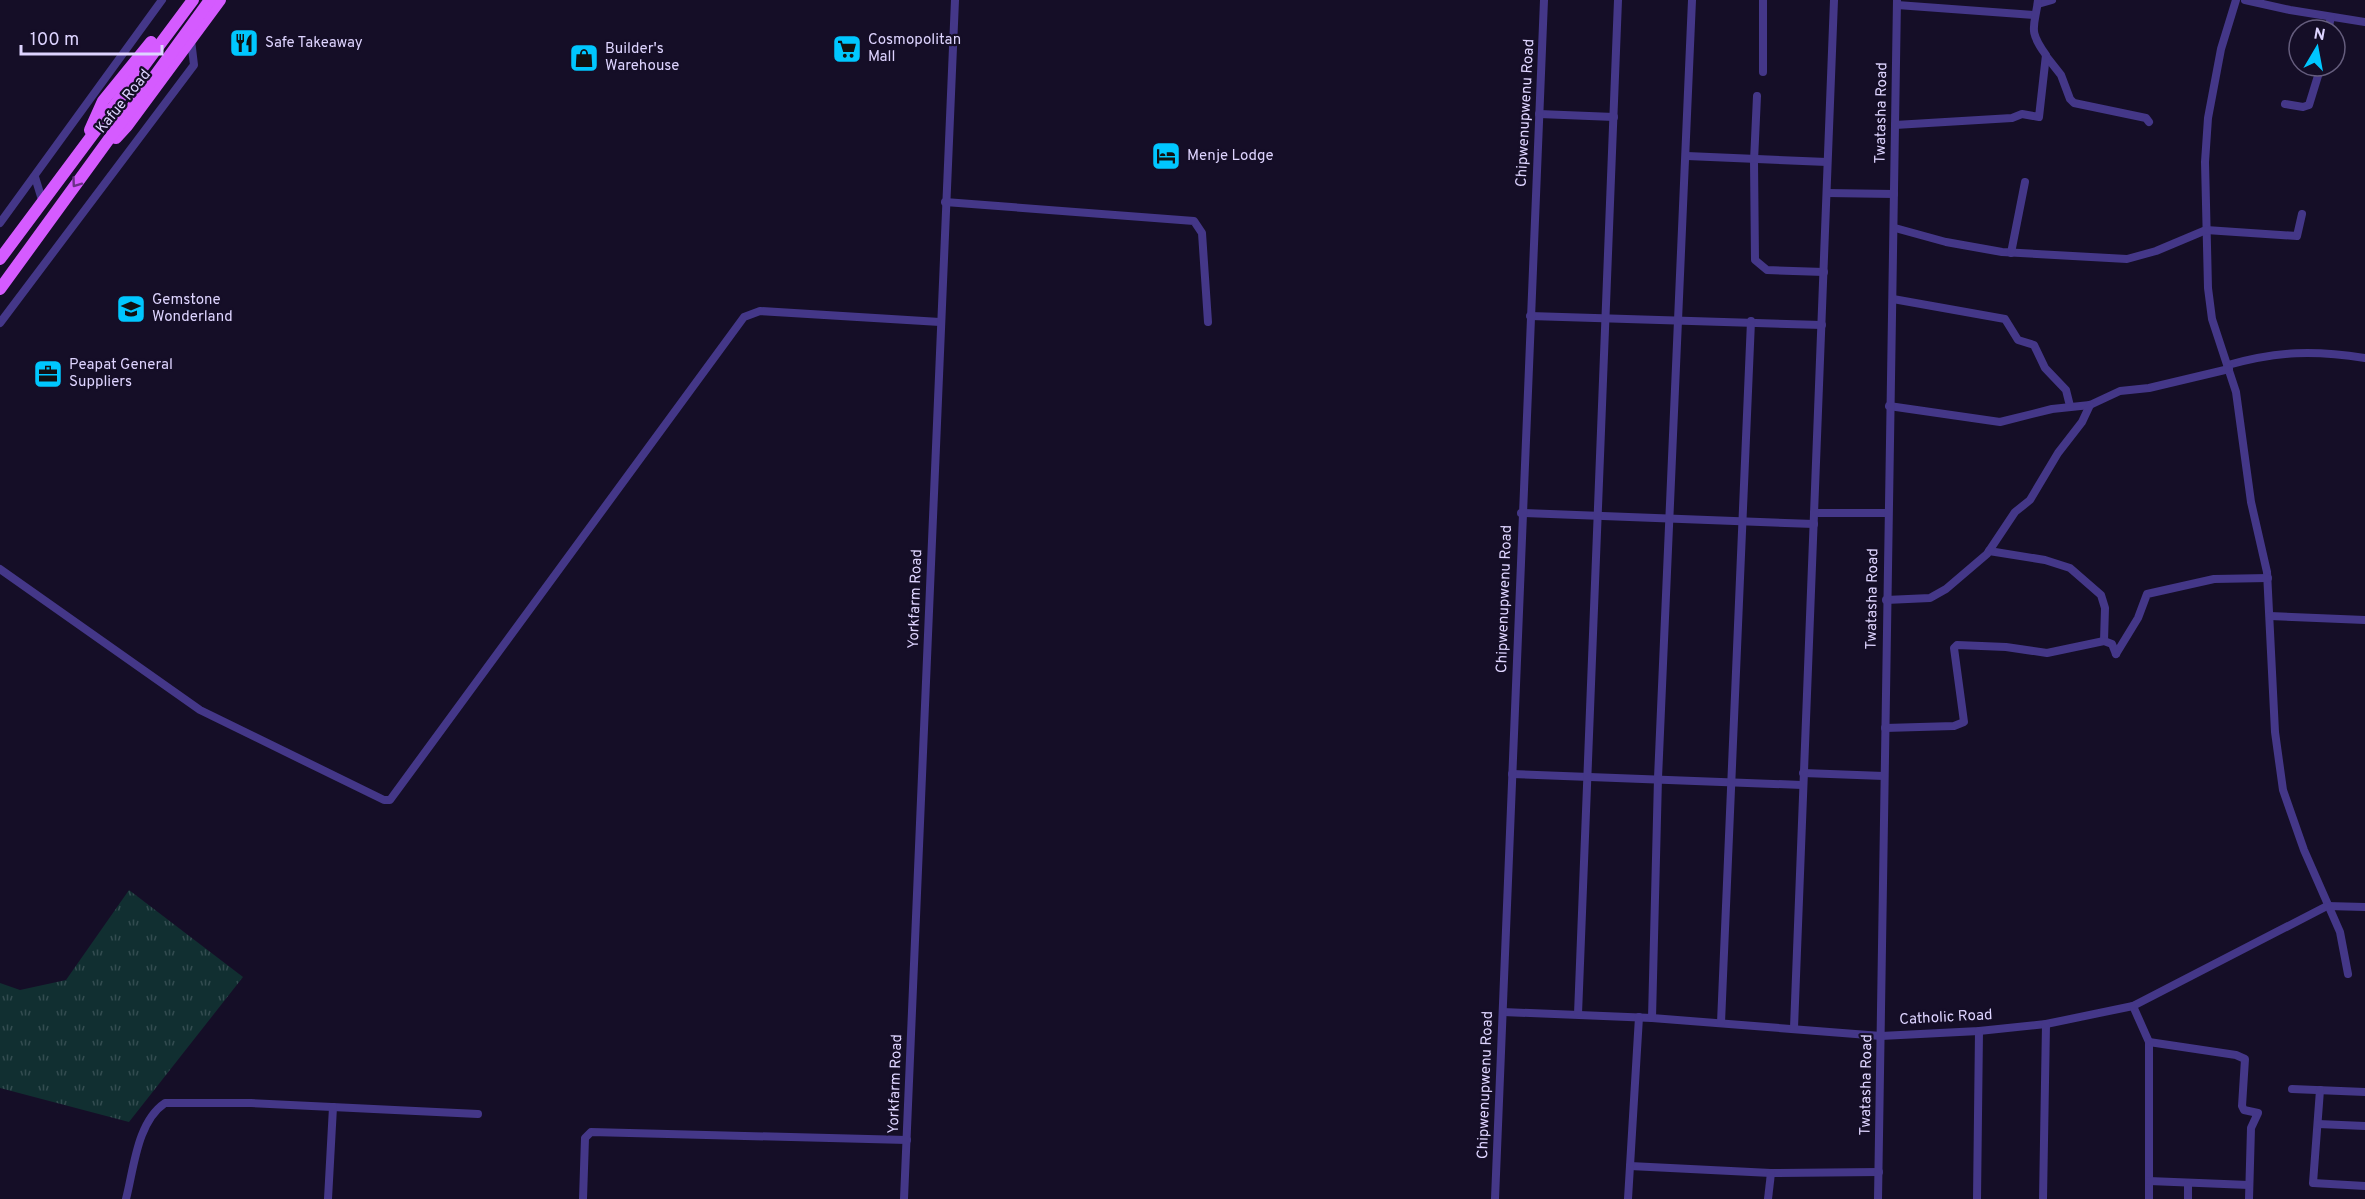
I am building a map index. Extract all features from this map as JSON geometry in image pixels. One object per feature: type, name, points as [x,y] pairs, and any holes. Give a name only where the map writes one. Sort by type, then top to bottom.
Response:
[{"type":"main road","name":"Kafue Road","points":[[79,153],[103,101],[183,0]]},
{"type":"main road","name":"Kafue Road","points":[[0,259],[193,0]]},
{"type":"main road","name":"Kafue Road","points":[[0,289],[210,0]]},
{"type":"main road","name":"Kafue Road","points":[[91,162],[127,126],[220,0]]},
{"type":"street","points":[[0,223],[162,0]]},
{"type":"street","name":"Yorkfarm Road","points":[[904,1199],[945,202],[956,0]]},
{"type":"street","name":"Chipwenupwenu Road","points":[[1495,1199],[1521,513],[1544,0]]},
{"type":"street","points":[[1578,1014],[1618,0]]},
{"type":"street","points":[[1652,1018],[1658,778],[1687,156],[1692,0]]},
{"type":"street","points":[[1762,0],[1763,72]]},
{"type":"street","points":[[1794,1028],[1834,0]]},
{"type":"street","points":[[2052,0],[2038,2],[2034,15],[2034,35],[2061,75],[2070,99],[2074,103],[2146,118],[2149,122]]},
{"type":"street","points":[[2235,0],[2221,49],[2208,118],[2206,230],[2212,319],[2236,392],[2251,502],[2268,578],[2275,732],[2283,790],[2296,831],[2340,932],[2348,974]]},
{"type":"street","points":[[2245,0],[2365,22]]},
{"type":"street","points":[[1897,2],[2034,15]]},
{"type":"street","name":"Twatasha Road","points":[[1878,1199],[1887,513],[1895,228],[1897,2]]},
{"type":"street","points":[[0,323],[194,65],[191,40]]},
{"type":"street","points":[[1895,124],[2013,118],[2022,114],[2039,117],[2046,55]]},
{"type":"street","points":[[2286,104],[2303,107],[2309,105],[2317,78]]},
{"type":"street","points":[[1757,96],[1754,160],[1754,256],[1757,264],[1767,270],[1824,272]]},
{"type":"street","points":[[1539,114],[1614,117]]},
{"type":"street","points":[[1687,156],[1827,162]]},
{"type":"street","points":[[35,177],[43,203]]},
{"type":"street","points":[[2011,253],[2025,182]]},
{"type":"street","points":[[1827,193],[1894,194]]},
{"type":"street","points":[[945,202],[1194,221],[1202,233],[1208,322]]},
{"type":"street","points":[[1895,228],[1971,247],[2011,253],[2127,258],[2156,252],[2206,230],[2297,236],[2302,214]]},
{"type":"street","points":[[1893,299],[2004,319],[2018,340],[2034,345],[2045,368],[2066,390],[2070,406]]},
{"type":"street","points":[[0,570],[200,710],[384,800],[390,800],[744,316],[760,311],[940,322]]},
{"type":"street","points":[[1530,316],[1822,325]]},
{"type":"street","points":[[1721,1023],[1750,321]]},
{"type":"street","points":[[1889,406],[1990,422],[2070,406],[2090,405],[2120,391],[2149,388],[2287,352],[2308,351],[2365,358]]},
{"type":"street","points":[[1886,600],[1930,598],[1962,576],[1989,551],[2015,512],[2030,500],[2058,453],[2082,422],[2090,405]]},
{"type":"street","points":[[1521,513],[1814,524]]},
{"type":"street","points":[[1814,513],[1887,513]]},
{"type":"street","points":[[1989,551],[2045,560],[2070,568],[2102,596],[2105,608],[2104,641]]},
{"type":"street","points":[[1885,728],[1954,726],[1964,722],[1954,648],[1957,645],[2006,646],[2047,653],[2104,641],[2112,644],[2116,654],[2138,618],[2147,594],[2214,579],[2268,578]]},
{"type":"street","points":[[2270,616],[2365,620]]},
{"type":"street","points":[[1803,773],[1884,776]]},
{"type":"street","points":[[1512,774],[1802,785]]},
{"type":"street","name":"Catholic Road","points":[[1503,1012],[1639,1017],[1881,1036],[1979,1031],[2046,1024],[2133,1006],[2327,906],[2365,907]]},
{"type":"street","points":[[2133,1006],[2149,1041],[2149,1199]]},
{"type":"street","points":[[1628,1199],[1639,1017]]},
{"type":"street","points":[[2043,1199],[2046,1024]]},
{"type":"street","points":[[1977,1199],[1979,1031]]},
{"type":"street","points":[[2149,1041],[2236,1055],[2245,1059],[2242,1106],[2258,1113],[2251,1128],[2249,1199]]},
{"type":"street","points":[[2292,1089],[2365,1092]]},
{"type":"street","points":[[2320,1090],[2313,1183],[2365,1186]]},
{"type":"street","points":[[126,1199],[147,1124],[151,1115],[165,1103],[333,1107],[478,1114]]},
{"type":"street","points":[[328,1199],[333,1107]]},
{"type":"street","points":[[2318,1124],[2365,1125]]},
{"type":"street","points":[[584,1199],[585,1138],[591,1132],[907,1140]]},
{"type":"street","points":[[1630,1166],[1771,1173],[1879,1172]]},
{"type":"street","points":[[1768,1199],[1771,1173]]},
{"type":"street","points":[[2149,1180],[2249,1185]]},
{"type":"street","points":[[2188,1183],[2188,1199]]},
{"type":"green space","points":[[129,890],[243,977],[129,1122],[0,1088],[0,983],[20,990],[66,980]]},
{"type":"place","name":"Safe Takeaway","points":[[244,43]]},
{"type":"place","name":"Cosmopolitan Mall","points":[[847,49]]},
{"type":"place","name":"Builder's Warehouse","points":[[584,58]]},
{"type":"place","name":"Menje Lodge","points":[[1166,156]]},
{"type":"place","name":"Gemstone Wonderland","points":[[131,309]]},
{"type":"place","name":"Peapat General Suppliers","points":[[48,374]]}]
